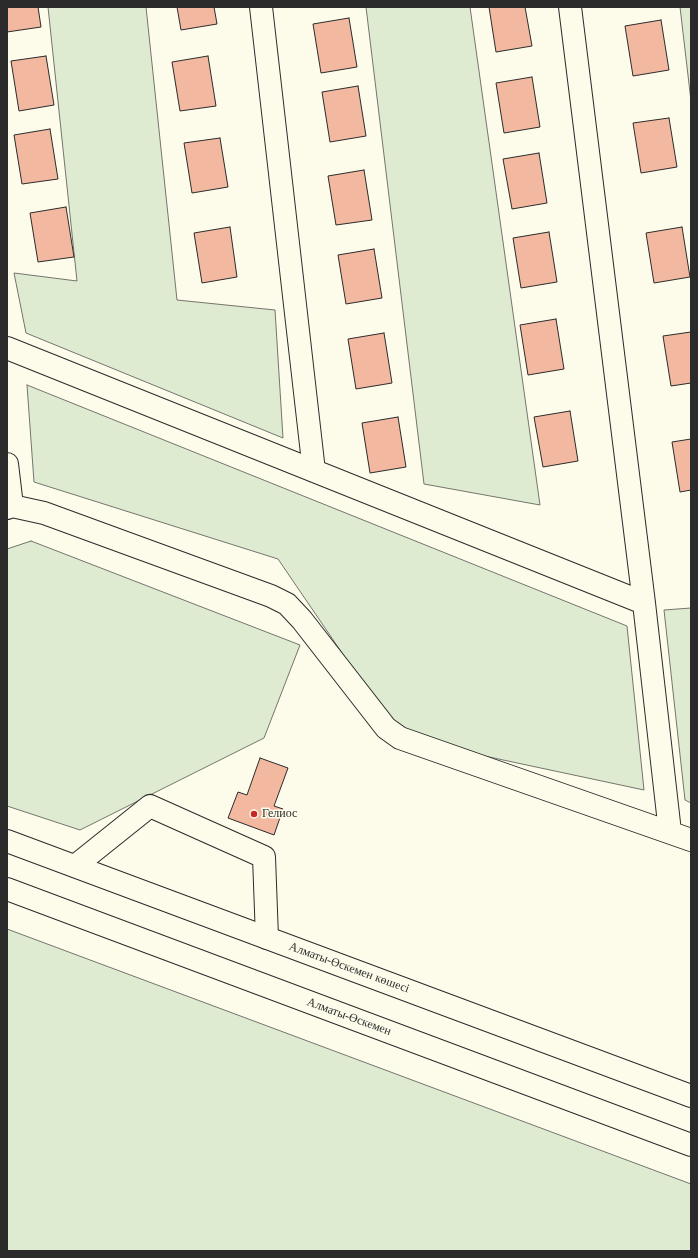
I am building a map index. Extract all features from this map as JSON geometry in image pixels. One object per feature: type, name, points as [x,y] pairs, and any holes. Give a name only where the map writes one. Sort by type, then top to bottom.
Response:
[{"type":"main road","points":[[261,7],[314,471]]},
{"type":"main road","points":[[570,7],[644,603],[670,832]]},
{"type":"main road","points":[[7,348],[644,603]]},
{"type":"main road","points":[[7,464],[9,507],[44,513],[271,596],[287,604],[302,620],[386,728],[400,738],[691,840]]},
{"type":"main road","points":[[74,866],[150,806],[264,857],[267,938]]},
{"type":"main road","name":"Алматы-Өскемен көшесі","points":[[7,841],[691,1096]]},
{"type":"main road","name":"Алматы-Өскемен","points":[[7,890],[691,1145]]},
{"type":"green space","points":[[48,7],[146,7],[177,300],[275,310],[283,438],[26,333],[14,273],[77,281]]},
{"type":"green space","points":[[366,7],[470,7],[540,505],[424,484]]},
{"type":"green space","points":[[680,7],[691,7],[691,101]]},
{"type":"green space","points":[[27,385],[627,626],[644,790],[400,738],[278,559],[34,482]]},
{"type":"green space","points":[[31,541],[300,645],[264,738],[80,830],[7,806],[7,549]]},
{"type":"green space","points":[[691,608],[691,803],[685,800],[664,610]]},
{"type":"green space","points":[[7,929],[691,1184],[691,1251],[7,1251]]},
{"type":"building","points":[[7,7],[38,7],[41,27],[7,32]]},
{"type":"building","points":[[177,7],[214,7],[217,24],[181,30]]},
{"type":"building","points":[[489,7],[525,7],[532,46],[496,52]]},
{"type":"building","points":[[349,18],[357,67],[321,73],[313,24]]},
{"type":"building","points":[[661,20],[669,70],[633,76],[625,26]]},
{"type":"building","points":[[46,56],[54,105],[19,111],[11,61]]},
{"type":"building","points":[[208,56],[216,106],[180,111],[172,62]]},
{"type":"building","points":[[532,77],[540,127],[504,133],[496,83]]},
{"type":"building","points":[[358,86],[366,136],[330,142],[322,92]]},
{"type":"building","points":[[669,118],[677,167],[641,173],[633,123]]},
{"type":"building","points":[[50,129],[58,179],[22,184],[14,135]]},
{"type":"building","points":[[220,138],[228,187],[192,193],[184,143]]},
{"type":"building","points":[[539,153],[547,203],[512,209],[503,159]]},
{"type":"building","points":[[364,170],[372,220],[336,225],[328,176]]},
{"type":"building","points":[[66,207],[74,257],[38,262],[30,213]]},
{"type":"building","points":[[230,227],[237,277],[202,283],[194,233]]},
{"type":"building","points":[[682,227],[690,277],[654,283],[646,233]]},
{"type":"building","points":[[549,232],[557,282],[521,288],[513,238]]},
{"type":"building","points":[[374,249],[382,298],[346,304],[338,255]]},
{"type":"building","points":[[556,319],[564,369],[528,375],[520,325]]},
{"type":"building","points":[[691,332],[691,383],[671,386],[663,336]]},
{"type":"building","points":[[384,333],[392,383],[356,389],[348,339]]},
{"type":"building","points":[[570,411],[578,461],[543,467],[534,417]]},
{"type":"building","points":[[398,417],[406,467],[370,473],[362,423]]},
{"type":"building","points":[[691,439],[691,490],[680,492],[672,442]]},
{"type":"building","points":[[260,758],[288,768],[274,806],[283,809],[274,835],[228,818],[238,792],[247,795]]},
{"type":"place","name":"Гелиос","points":[[254,814]]}]
